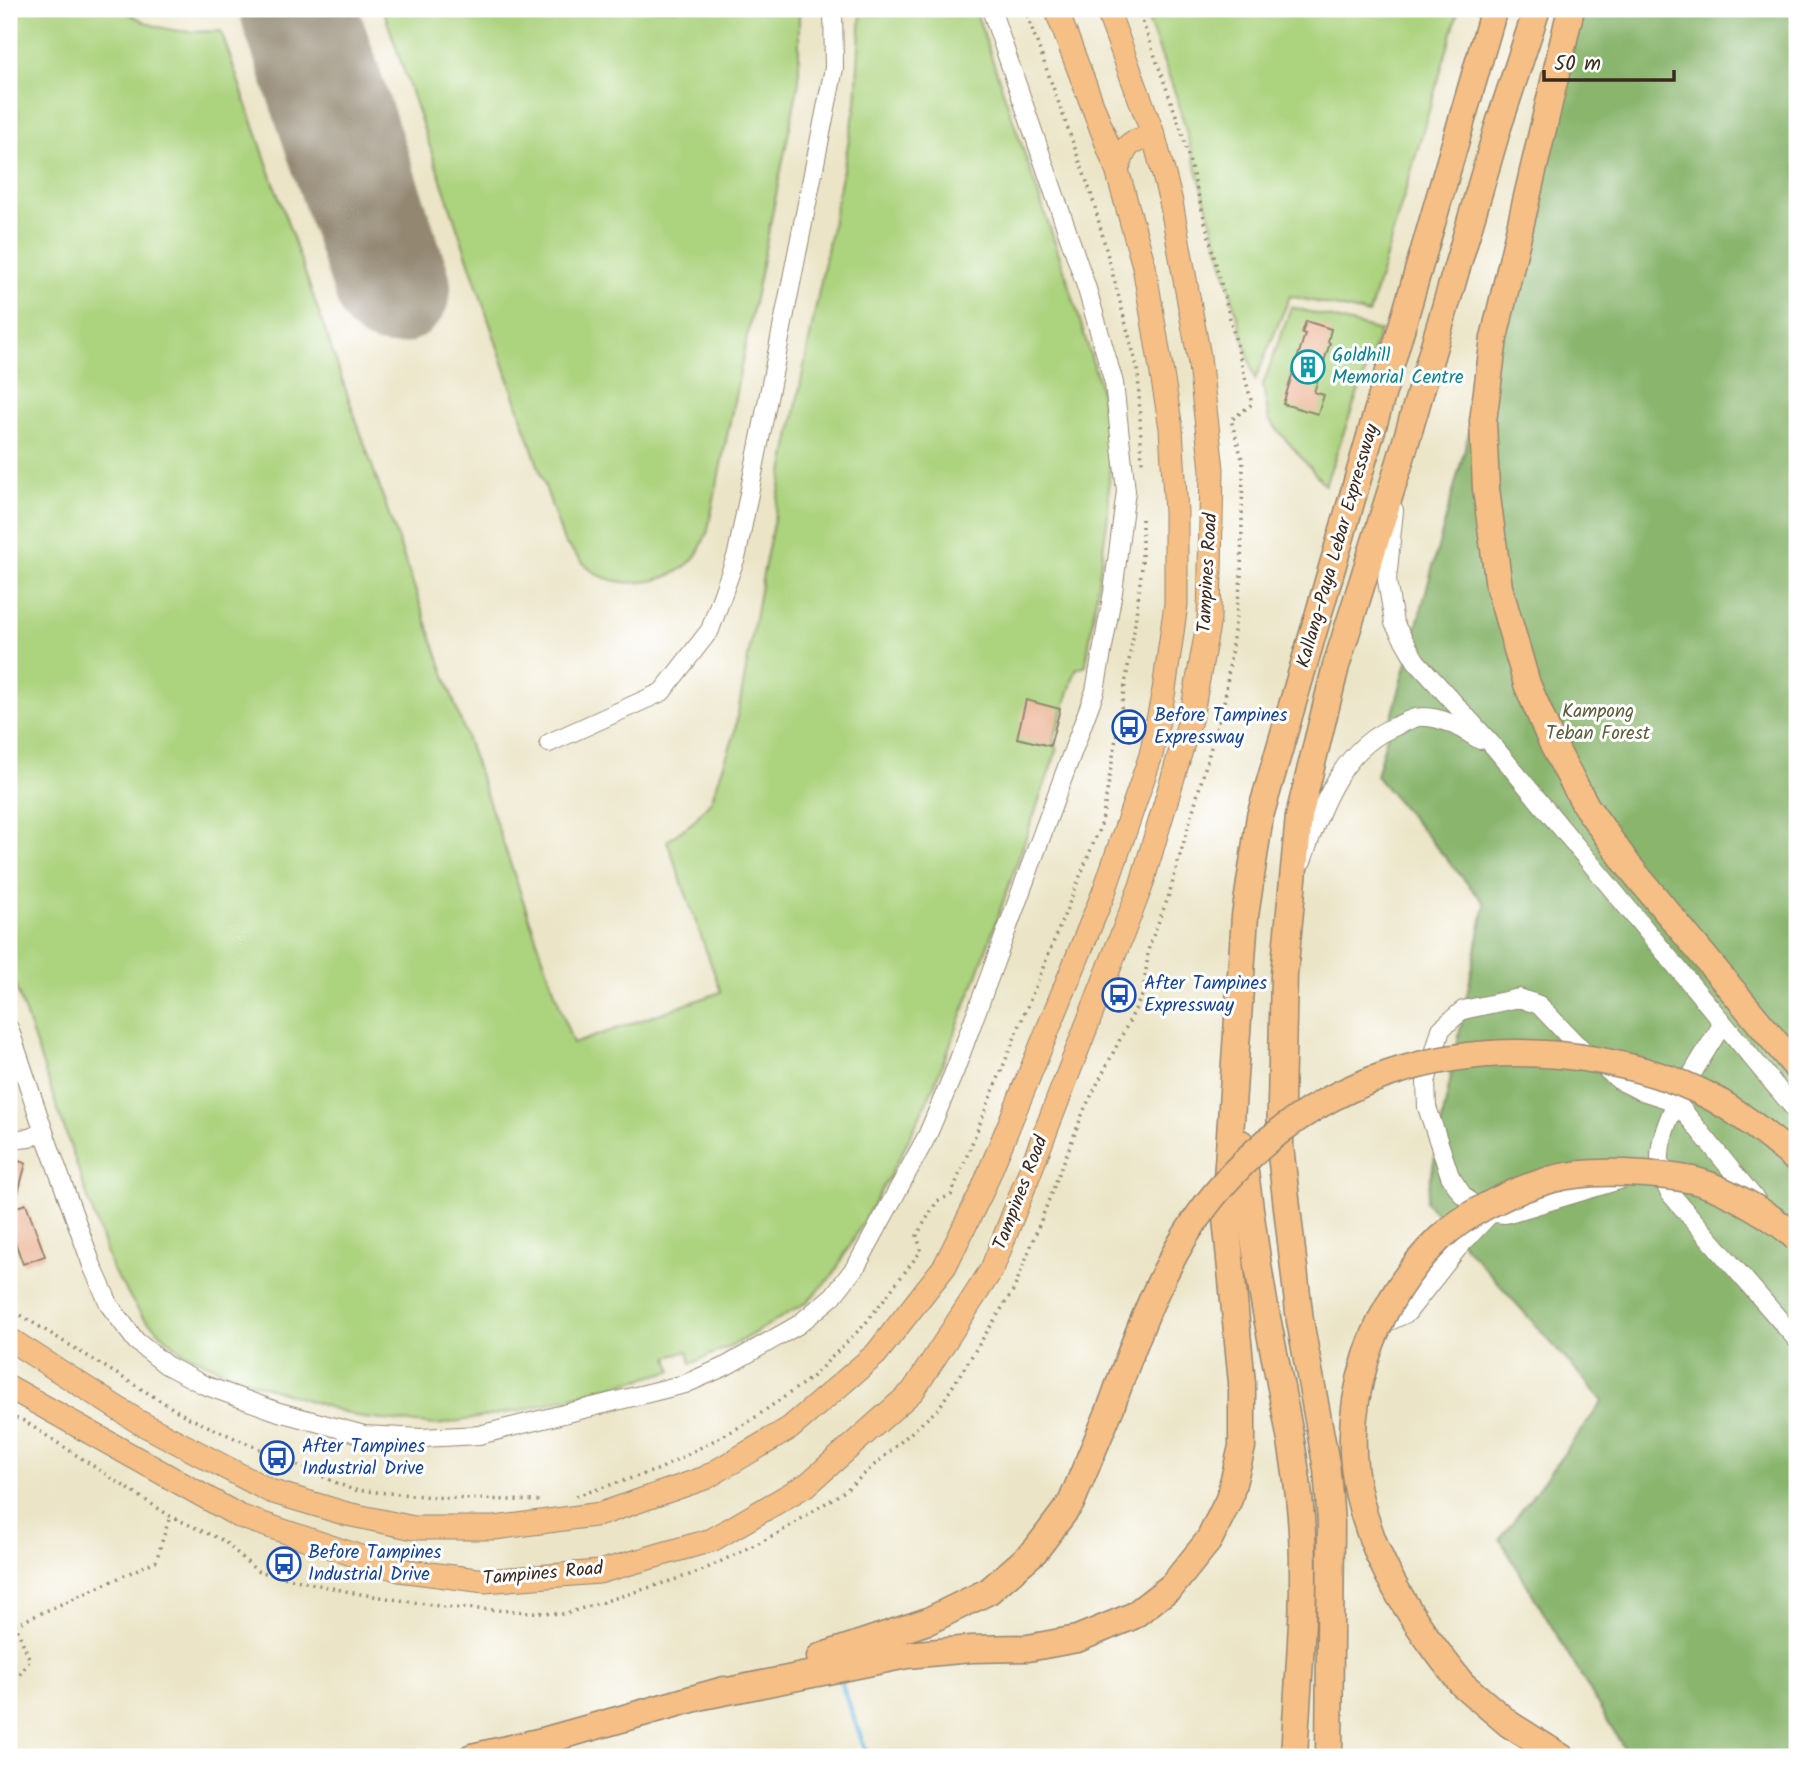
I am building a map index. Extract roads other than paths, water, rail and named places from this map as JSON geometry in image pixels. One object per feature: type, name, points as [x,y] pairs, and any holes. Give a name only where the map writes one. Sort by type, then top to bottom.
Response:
[{"type":"highway","name":"Kallang-Paya Lebar Expressway","points":[[1234,1093],[1235,1037],[1245,916],[1260,816],[1494,9]]},
{"type":"highway","points":[[1329,1757],[1331,1523],[1327,1469],[1293,1273],[1280,1146],[1284,974],[1299,816],[1336,666],[1399,466],[1498,127],[1537,9]]},
{"type":"highway","points":[[1571,9],[1494,338],[1483,421],[1486,489],[1499,587],[1527,684],[1553,744],[1586,806],[1628,865],[1797,1068]]},
{"type":"highway","points":[[472,1757],[543,1741],[708,1695],[928,1621],[989,1591],[1035,1551],[1071,1503],[1111,1407],[1137,1335],[1191,1226],[1214,1194],[1248,1157],[1293,1121],[1342,1092],[1405,1069],[1467,1054],[1525,1051],[1570,1055],[1626,1065],[1671,1079],[1709,1096],[1760,1129],[1797,1160]]},
{"type":"highway","points":[[1234,1093],[1265,1306],[1282,1388],[1301,1521],[1303,1585],[1294,1757]]},
{"type":"highway","points":[[708,1695],[907,1655],[971,1649],[1028,1648],[1077,1639],[1133,1616],[1172,1586],[1209,1540],[1229,1499],[1242,1447],[1242,1383],[1225,1208],[1234,1093]]},
{"type":"highway","points":[[1561,1757],[1509,1724],[1462,1684],[1422,1633],[1393,1587],[1372,1541],[1358,1494],[1352,1436],[1366,1357],[1395,1293],[1415,1265],[1441,1237],[1494,1201],[1543,1181],[1605,1172],[1656,1174],[1695,1180],[1737,1199],[1787,1229],[1797,1239]]},
{"type":"main road","name":"Tampines Road","points":[[9,1339],[139,1422],[270,1491],[347,1514],[414,1528],[495,1528],[601,1514],[705,1478],[790,1428],[876,1354],[945,1266],[982,1191],[1104,892],[1151,755],[1164,690],[1176,604],[1176,513],[1171,428],[1144,266],[1117,170],[1056,9]]},
{"type":"main road","name":"Tampines Road","points":[[9,1387],[239,1516],[399,1570],[485,1581],[599,1572],[712,1539],[808,1484],[913,1391],[992,1269],[1141,886],[1192,713],[1209,619],[1212,469],[1199,357],[1171,202],[1154,137],[1107,9]]},
{"type":"main road","points":[[1117,170],[1125,149],[1133,141],[1154,137]]},
{"type":"lane","points":[[549,744],[662,692],[710,630],[737,554],[834,68],[833,9]]},
{"type":"lane","points":[[9,1028],[93,1268],[110,1306],[136,1341],[166,1365],[204,1385],[279,1412],[364,1435],[422,1438],[479,1435],[685,1384],[726,1366],[798,1325],[833,1296],[857,1265],[927,1136],[955,1070],[1095,691],[1126,491],[1114,383],[1087,289],[991,9]]},
{"type":"lane","points":[[1399,466],[1387,580],[1394,623],[1416,661],[1495,748],[1797,1112]]},
{"type":"lane","points":[[1293,886],[1323,803],[1349,758],[1380,732],[1420,716],[1449,722],[1495,748]]},
{"type":"lane","points":[[1660,1168],[1506,1214],[1491,1213],[1475,1207],[1450,1176],[1427,1107],[1426,1082],[1441,1029],[1464,1010],[1519,998],[1539,1005],[1575,1043],[1619,1080],[1639,1090],[1676,1102],[1797,1251]]},
{"type":"lane","points":[[1723,1023],[1676,1102],[1659,1159],[1662,1177],[1669,1192],[1797,1340]]},
{"type":"lane","points":[[9,1140],[29,1138],[44,1132]]},
{"type":"lane","points":[[1379,1319],[1392,1320],[1407,1313],[1458,1248],[1491,1213]]},
{"type":"waterway","points":[[840,1679],[868,1757]]},
{"type":"place","name":"Goldhill Memorial Centre","points":[[1308,367]]},
{"type":"place","name":"Before Tampines Expressway","points":[[1129,727]]},
{"type":"place","name":"After Tampines Expressway","points":[[1119,995]]},
{"type":"place","name":"After Tampines Industrial Drive","points":[[277,1458]]},
{"type":"place","name":"Before Tampines Industrial Drive","points":[[284,1564]]},
{"type":"park label","name":"Kampong Teban Forest","points":[[1598,723]]}]
